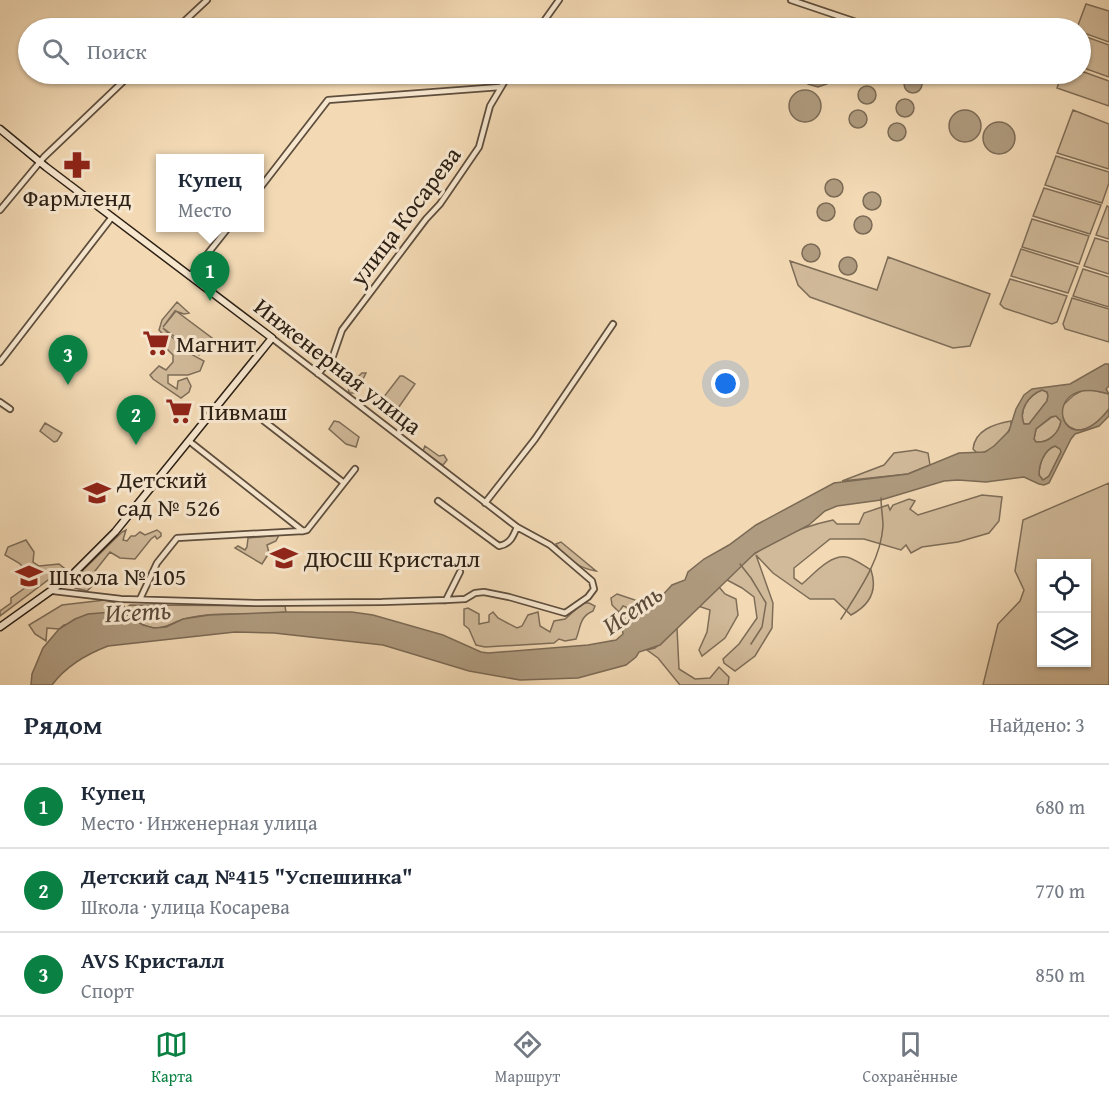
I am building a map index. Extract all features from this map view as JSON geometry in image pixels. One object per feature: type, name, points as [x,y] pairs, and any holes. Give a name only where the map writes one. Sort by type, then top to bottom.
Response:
[{"type":"street","points":[[188,18],[207,0]]},
{"type":"street","points":[[547,18],[559,0]]},
{"type":"street","points":[[791,0],[844,18]]},
{"type":"street","points":[[0,210],[40,162],[121,84]]},
{"type":"street","name":"улица Косарева","points":[[318,374],[333,356],[342,330],[426,219],[440,204],[479,147],[490,106],[502,84]]},
{"type":"street","points":[[264,183],[328,100],[500,87]]},
{"type":"street","name":"Инженерная улица","points":[[0,129],[485,503],[517,527],[550,545],[592,581],[594,589],[588,597],[565,613],[484,592],[475,593],[465,599],[446,600]]},
{"type":"street","points":[[0,362],[112,217]]},
{"type":"street","points":[[190,276],[225,232]]},
{"type":"street","points":[[485,503],[534,439],[613,324]]},
{"type":"street","points":[[0,627],[53,591],[90,560],[116,532],[272,338]]},
{"type":"street","points":[[0,402],[10,409]]},
{"type":"street","points":[[264,421],[344,483]]},
{"type":"street","points":[[189,441],[303,531]]},
{"type":"street","points":[[140,599],[157,563],[177,538],[307,530],[355,469]]},
{"type":"street","points":[[438,501],[499,546],[506,545],[513,538],[517,527]]},
{"type":"street","points":[[53,591],[140,599],[256,603],[446,600],[460,572]]},
{"type":"shaded area","points":[[1086,4],[1109,11],[1109,42],[1091,36],[1091,18],[1081,18]]},
{"type":"shaded area","points":[[1091,39],[1109,45],[1109,77],[1091,71]]},
{"type":"shaded area","points":[[1091,75],[1109,81],[1109,106],[1057,88],[1058,84],[1091,84]]},
{"type":"shaded area","points":[[808,84],[827,84],[818,87]]},
{"type":"shaded area","points":[[904,84],[922,84],[919,90],[913,93]]},
{"type":"shaded area","points":[[867,86],[873,89],[876,95],[873,101],[867,104],[861,101],[858,95],[861,89]]},
{"type":"shaded area","points":[[805,90],[816,95],[821,106],[816,117],[805,122],[794,117],[789,106],[794,95]]},
{"type":"shaded area","points":[[905,99],[911,102],[914,108],[911,114],[905,117],[899,114],[896,108],[899,102]]},
{"type":"shaded area","points":[[858,110],[864,113],[867,119],[864,125],[858,128],[852,125],[849,119],[852,113]]},
{"type":"shaded area","points":[[965,110],[976,115],[981,126],[976,137],[965,142],[954,137],[949,126],[954,115]]},
{"type":"shaded area","points":[[1073,110],[1109,124],[1109,169],[1057,153]]},
{"type":"shaded area","points":[[999,122],[1010,127],[1015,138],[1010,149],[999,154],[988,149],[983,138],[988,127]]},
{"type":"shaded area","points":[[897,123],[903,126],[906,132],[903,138],[897,141],[891,138],[888,132],[891,126]]},
{"type":"shaded area","points":[[1056,156],[1109,172],[1109,183],[1102,203],[1045,185]]},
{"type":"shaded area","points":[[834,179],[840,182],[843,188],[840,194],[834,197],[828,194],[825,188],[828,182]]},
{"type":"shaded area","points":[[1044,188],[1101,205],[1090,234],[1033,216]]},
{"type":"shaded area","points":[[872,192],[878,195],[881,201],[878,207],[872,210],[866,207],[863,201],[866,195]]},
{"type":"shaded area","points":[[826,203],[832,206],[835,212],[832,218],[826,221],[820,218],[817,212],[820,206]]},
{"type":"shaded area","points":[[1107,206],[1109,207],[1109,239],[1096,235]]},
{"type":"shaded area","points":[[863,216],[869,219],[872,225],[869,231],[863,234],[857,231],[854,225],[857,219]]},
{"type":"shaded area","points":[[1032,219],[1089,236],[1079,264],[1022,247]]},
{"type":"shaded area","points":[[1095,238],[1109,242],[1109,274],[1084,266]]},
{"type":"shaded area","points":[[811,244],[817,247],[820,253],[817,259],[811,262],[805,259],[802,253],[805,247]]},
{"type":"shaded area","points":[[1021,249],[1078,267],[1068,293],[1011,276]]},
{"type":"shaded area","points":[[848,257],[854,260],[857,266],[854,272],[848,275],[842,272],[839,266],[842,260]]},
{"type":"shaded area","points":[[888,257],[990,294],[970,346],[953,348],[810,297],[798,285],[790,261],[877,290]]},
{"type":"shaded area","points":[[1083,269],[1109,277],[1109,307],[1073,296]]},
{"type":"shaded area","points":[[1010,279],[1067,296],[1057,322],[1052,324],[1004,308],[1000,304]]},
{"type":"shaded area","points":[[1072,298],[1109,309],[1109,342],[1065,329],[1063,324]]},
{"type":"shaded area","points":[[177,302],[189,313],[177,312],[212,338],[199,355],[163,328],[187,352],[204,361],[200,371],[188,375],[168,375],[168,383],[177,389],[178,381],[187,378],[191,386],[189,392],[181,398],[150,375],[159,366],[166,370],[173,362],[173,355],[166,348],[168,340],[159,330],[162,320]]},
{"type":"shaded area","points":[[1105,364],[1109,364],[1109,386],[1106,389],[1109,394],[1086,391],[1071,396],[1064,405],[1063,416],[1068,426],[1078,430],[1092,426],[1109,409],[1109,416],[1099,426],[1075,434],[1049,483],[1039,484],[1024,477],[986,482],[944,481],[881,500],[837,506],[825,511],[809,525],[755,553],[660,645],[639,652],[626,665],[578,678],[520,680],[469,671],[383,645],[274,633],[235,632],[108,646],[77,661],[52,685],[31,685],[32,674],[43,648],[59,629],[88,614],[112,612],[125,614],[143,625],[154,628],[166,627],[183,619],[209,615],[352,612],[373,615],[443,635],[488,653],[588,645],[616,640],[623,634],[621,621],[625,615],[637,613],[658,600],[672,585],[685,580],[688,572],[704,559],[729,545],[756,525],[834,483],[908,474],[959,453],[985,452],[1009,431],[1016,409],[1024,395],[1032,389],[1070,384]],"holes":[[[1042,390],[1047,392],[1047,401],[1029,424],[1024,424],[1022,413],[1026,404],[1033,395]],[[1056,416],[1061,421],[1058,429],[1049,439],[1036,442],[1034,439],[1036,429],[1051,417]],[[1055,446],[1061,452],[1049,476],[1043,480],[1039,475],[1040,466],[1045,454]]]},
{"type":"shaded area","points":[[362,373],[366,373],[356,393],[349,393],[348,386]]},
{"type":"shaded area","points":[[400,376],[415,384],[396,411],[387,414],[382,410],[383,398]]},
{"type":"shaded area","points":[[1042,390],[1047,392],[1047,401],[1029,424],[1024,424],[1022,413],[1026,404],[1033,395]]},
{"type":"shaded area","points":[[1083,390],[1109,394],[1109,409],[1094,425],[1079,430],[1066,423],[1061,407]]},
{"type":"shaded area","points":[[1056,416],[1061,421],[1056,433],[1045,441],[1036,442],[1034,439],[1036,429]]},
{"type":"shaded area","points":[[334,421],[339,422],[359,437],[356,447],[346,444],[329,429]]},
{"type":"shaded area","points":[[1011,421],[1011,426],[1005,435],[992,448],[982,453],[977,453],[973,449],[977,437],[986,429]]},
{"type":"shaded area","points":[[45,423],[62,433],[57,441],[54,442],[40,431]]},
{"type":"shaded area","points":[[425,446],[439,456],[444,455],[447,460],[443,465],[423,451]]},
{"type":"shaded area","points":[[1055,446],[1061,449],[1061,452],[1049,476],[1043,480],[1039,475],[1041,462],[1045,454]]},
{"type":"shaded area","points":[[916,450],[928,453],[930,465],[908,474],[842,481],[884,465],[894,453]]},
{"type":"shaded area","points":[[1109,483],[1109,685],[983,685],[998,624],[1020,601],[1024,590],[1015,571],[1023,520]]},
{"type":"shaded area","points":[[982,495],[1002,497],[999,521],[989,533],[958,542],[922,547],[911,553],[906,545],[901,550],[864,539],[830,539],[794,568],[794,578],[802,584],[822,566],[840,557],[852,559],[871,570],[874,584],[871,597],[863,607],[851,615],[834,599],[810,599],[773,573],[756,555],[773,603],[772,628],[755,656],[735,671],[724,663],[723,659],[739,644],[757,618],[754,597],[727,580],[761,549],[789,534],[833,520],[837,524],[859,524],[864,513],[888,505],[890,510],[893,505],[909,499],[915,501],[910,509],[918,515]]},
{"type":"shaded area","points":[[126,530],[123,540],[127,541],[131,536],[140,532],[145,535],[157,530],[161,536],[151,539],[135,559],[120,558],[110,552],[95,571],[102,577],[87,591],[75,588],[71,582]]},
{"type":"shaded area","points":[[279,535],[276,541],[267,545],[269,553],[262,564],[235,548],[238,546],[245,550],[248,538]]},
{"type":"shaded area","points":[[26,540],[34,552],[33,562],[39,566],[59,564],[64,568],[0,616],[0,611],[11,603],[11,598],[36,580],[19,563],[5,555],[8,547]]},
{"type":"shaded area","points":[[561,542],[596,571],[585,568],[568,558],[556,544]]},
{"type":"shaded area","points":[[719,587],[725,594],[736,599],[738,615],[725,638],[702,656],[699,650],[707,632],[710,610],[698,606]]},
{"type":"shaded area","points":[[617,594],[635,600],[635,608],[628,611],[623,606],[619,612],[612,605],[611,598]]},
{"type":"shaded area","points":[[105,600],[124,606],[125,611],[130,605],[285,606],[286,612],[197,616],[158,628],[142,624],[125,614],[64,625],[59,629],[47,628],[46,641],[35,634],[29,625],[62,605]]},
{"type":"shaded area","points":[[583,603],[595,606],[593,611],[583,619],[576,639],[565,641],[559,639],[554,643],[485,647],[476,645],[469,629],[464,625],[464,609],[468,608],[479,614],[479,624],[489,622],[489,615],[493,612],[498,618],[517,628],[522,626],[528,615],[538,612],[540,626],[550,632],[554,621],[565,619]]},
{"type":"shaded area","points":[[677,628],[679,669],[695,679],[710,678],[719,667],[729,677],[728,685],[680,685],[658,658],[647,650],[655,648]]},
{"type":"waterway","points":[[841,619],[868,575],[878,551],[883,526],[881,498]]},
{"type":"waterway","points":[[740,564],[766,603],[762,627],[751,644]]},
{"type":"place","name":"Фармленд","points":[[77,165]]},
{"type":"place","name":"Купец","points":[[210,301]]},
{"type":"place","name":"Магнит","points":[[156,343]]},
{"type":"place","name":"AVS Кристалл","points":[[68,385]]},
{"type":"place","name":"Пивмаш","points":[[179,411]]},
{"type":"place","name":"Детский сад №415 \"Успешинка\"","points":[[136,445]]},
{"type":"place","name":"Детcкий сад № 526","points":[[97,493]]},
{"type":"place","name":"ДЮСШ Кристалл","points":[[284,558]]},
{"type":"place","name":"Школа № 105","points":[[29,576]]},
{"type":"water label","name":"Исеть","points":[[632,609]]},
{"type":"water label","name":"Исеть","points":[[138,611]]}]
